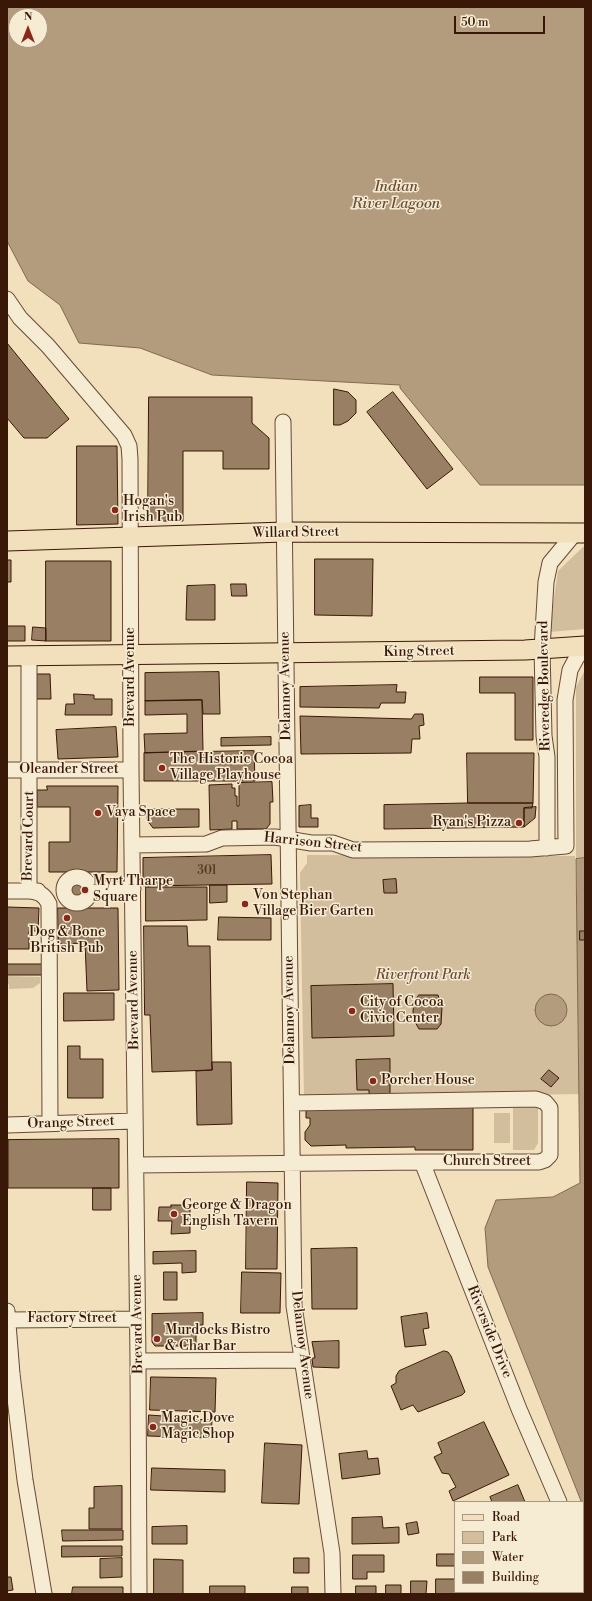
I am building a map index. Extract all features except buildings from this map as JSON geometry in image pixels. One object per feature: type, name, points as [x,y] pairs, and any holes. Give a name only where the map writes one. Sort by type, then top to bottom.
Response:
[{"type":"main road","name":"Willard Street","points":[[7,541],[285,532],[580,533]]},
{"type":"main road","name":"King Street","points":[[7,656],[542,650],[585,647]]},
{"type":"street","name":"Brevard Avenue","points":[[7,299],[20,318],[48,346],[107,414],[124,435],[129,446],[131,537],[131,770],[138,1360],[139,1594]]},
{"type":"street","name":"Delannoy Avenue","points":[[283,422],[294,1306],[332,1553],[333,1594]]},
{"type":"street","name":"Riveredge Boulevard","points":[[547,848],[547,757],[544,736],[542,650],[546,582],[550,563],[580,533]]},
{"type":"street","name":"Riveredge Boulevard","points":[[566,846],[565,700],[570,670],[577,657],[585,647]]},
{"type":"street","name":"Brevard Court","points":[[29,656],[29,891],[39,892],[46,896],[49,904],[50,1123]]},
{"type":"street","name":"Oleander Street","points":[[7,770],[131,770]]},
{"type":"street","name":"Harrison Street","points":[[132,845],[206,844],[222,838],[276,837],[311,843],[333,843],[353,850],[547,848],[566,846]]},
{"type":"street","points":[[7,891],[64,890],[68,880],[76,877],[84,879],[90,885],[90,889],[133,889]]},
{"type":"street","name":"Church Street","points":[[136,1165],[540,1162],[545,1160],[550,1155],[550,1108],[545,1102],[536,1099],[292,1103]]},
{"type":"street","name":"Orange Street","points":[[7,1125],[135,1121]]},
{"type":"street","name":"Riverside Drive","points":[[422,1162],[519,1409],[559,1501]]},
{"type":"street","points":[[7,1317],[12,1374],[25,1480],[44,1594]]},
{"type":"street","name":"Factory Street","points":[[7,1317],[137,1319]]},
{"type":"street","points":[[138,1360],[303,1360]]},
{"type":"green space","points":[[583,547],[585,547],[585,629],[549,632],[558,571]]},
{"type":"green space","points":[[585,670],[585,858],[576,859],[576,687]]},
{"type":"green space","name":"Riverfront Park","points":[[307,855],[575,856],[582,1094],[304,1098],[300,873],[307,863]]},
{"type":"green space","points":[[7,976],[40,977],[40,983],[33,988],[9,989],[9,984],[7,984]]},
{"type":"green space","points":[[513,1106],[538,1106],[538,1143],[534,1150],[513,1150]]},
{"type":"green space","points":[[494,1113],[510,1113],[510,1143],[494,1143]]},
{"type":"water","name":"Indian River Lagoon","points":[[7,7],[585,7],[585,485],[480,485],[400,388],[400,385],[212,375],[140,348],[79,343],[60,305],[28,281],[7,241]]},
{"type":"water","points":[[585,858],[585,1511],[584,1501],[581,1501],[488,1267],[485,1228],[496,1200],[553,1197],[580,1183],[576,859]]},
{"type":"water","points":[[548,994],[554,994],[564,1001],[567,1010],[566,1016],[560,1023],[554,1026],[548,1026],[538,1019],[535,1013],[535,1007],[542,997]]},
{"type":"place","name":"Hogan's Irish Pub","points":[[115,510]]},
{"type":"place","name":"The Historic Cocoa Village Playhouse","points":[[162,768]]},
{"type":"place","name":"Vaya Space","points":[[98,813]]},
{"type":"place","name":"Ryan's Pizza","points":[[519,823]]},
{"type":"place","name":"Myrt Tharpe Square","points":[[85,890]]},
{"type":"place","name":"Von Stephan Village Bier Garten","points":[[245,904]]},
{"type":"place","name":"Dog & Bone British Pub","points":[[67,918]]},
{"type":"place","name":"City of Cocoa Civic Center","points":[[352,1011]]},
{"type":"place","name":"Porcher House","points":[[373,1081]]},
{"type":"place","name":"George & Dragon English Tavern","points":[[174,1214]]},
{"type":"place","name":"Murdocks Bistro & Char Bar","points":[[157,1339]]},
{"type":"place","name":"Magic Dove Magic Shop","points":[[153,1427]]}]
